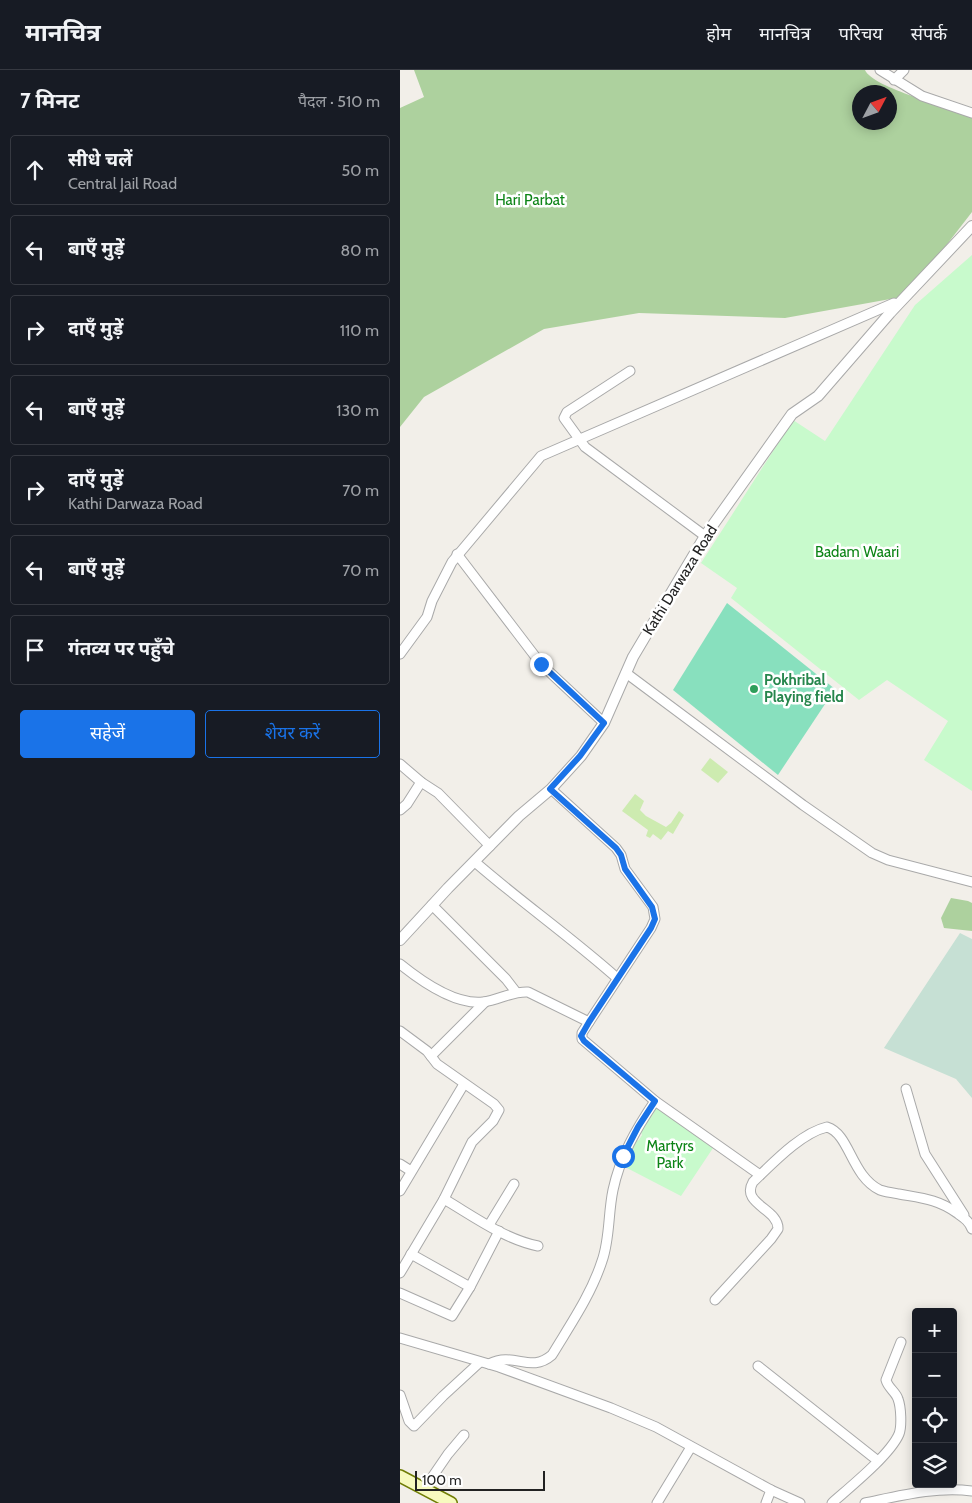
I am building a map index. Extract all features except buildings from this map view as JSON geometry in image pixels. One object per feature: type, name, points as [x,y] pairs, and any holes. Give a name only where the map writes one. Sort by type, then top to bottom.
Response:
[{"type":"main road","points":[[400,1476],[450,1503]]},
{"type":"street","points":[[880,70],[922,96],[972,113]]},
{"type":"street","points":[[894,80],[904,70]]},
{"type":"street","name":"Kathi Darwaza Road","points":[[400,940],[519,816],[550,789],[580,756],[604,723],[632,657],[705,536],[792,414],[818,396],[890,313],[972,226]]},
{"type":"street","points":[[400,654],[429,612],[440,584],[457,554],[541,456],[894,303]]},
{"type":"street","points":[[630,371],[564,414],[564,418],[585,447],[705,536]]},
{"type":"street","points":[[457,554],[541,664],[604,723]]},
{"type":"street","points":[[626,673],[803,805],[872,853],[888,860],[972,882]]},
{"type":"street","points":[[400,764],[421,782],[438,793],[490,846]]},
{"type":"street","points":[[400,810],[407,804],[421,782]]},
{"type":"street","points":[[550,789],[616,848],[621,855],[625,869],[655,914],[655,919],[648,933],[582,1033],[584,1041],[655,1101],[760,1175]]},
{"type":"street","points":[[474,862],[581,946],[617,978]]},
{"type":"street","points":[[432,905],[516,992]]},
{"type":"street","points":[[400,964],[442,992],[473,1002],[485,1002],[516,992],[528,992],[589,1022]]},
{"type":"street","points":[[431,1056],[485,1002]]},
{"type":"street","points":[[400,1031],[421,1046],[438,1064],[494,1104],[498,1110],[493,1121],[472,1142],[444,1199],[400,1272]]},
{"type":"street","points":[[400,1191],[464,1084]]},
{"type":"street","points":[[906,1089],[925,1154],[972,1229]]},
{"type":"street","points":[[400,1395],[412,1428],[443,1396],[484,1363],[509,1358],[535,1364],[545,1361],[552,1355],[582,1306],[598,1272],[605,1251],[613,1188],[623,1156],[638,1127],[655,1101]]},
{"type":"street","points":[[714,1300],[778,1229],[776,1220],[754,1200],[751,1195],[751,1185],[760,1175],[808,1135],[820,1128],[832,1128],[839,1134],[857,1168],[873,1186],[883,1191],[945,1204],[967,1220]]},
{"type":"street","points":[[400,1164],[411,1171]]},
{"type":"street","points":[[489,1225],[514,1184]]},
{"type":"street","points":[[444,1199],[499,1231],[538,1246]]},
{"type":"street","points":[[400,1293],[452,1316],[470,1287],[499,1231]]},
{"type":"street","points":[[411,1254],[470,1287]]},
{"type":"street","points":[[400,1338],[484,1363],[611,1408],[656,1427],[771,1490],[800,1503]]},
{"type":"street","points":[[832,1503],[878,1461],[900,1432],[898,1400],[886,1380],[901,1342]]},
{"type":"street","points":[[758,1366],[878,1461]]},
{"type":"street","points":[[424,1489],[448,1454],[464,1435]]},
{"type":"street","points":[[657,1503],[691,1446]]},
{"type":"street","points":[[766,1503],[771,1490]]},
{"type":"street","points":[[865,1503],[928,1492],[972,1490]]},
{"type":"green space","name":"Hari Parbat","points":[[414,70],[865,70],[871,77],[884,85],[852,85],[852,130],[897,130],[897,90],[972,114],[972,212],[907,296],[785,318],[639,313],[544,329],[424,397],[400,427],[400,108],[424,97]]},
{"type":"green space","name":"Badam Waari","points":[[972,255],[972,791],[924,760],[948,721],[887,680],[859,700],[731,598],[737,588],[701,563],[793,420],[825,441],[915,305]]},
{"type":"green space","name":"Pokhribal Playing field","points":[[727,603],[835,689],[778,775],[673,690]]},
{"type":"green space","points":[[710,758],[728,772],[718,783],[701,770]]},
{"type":"green space","points":[[635,794],[644,801],[640,810],[646,816],[666,827],[679,811],[684,815],[673,834],[668,831],[661,840],[653,834],[650,838],[646,836],[648,830],[622,811]]},
{"type":"green space","points":[[951,898],[972,903],[972,931],[944,928],[941,918]]},
{"type":"green space","points":[[960,933],[972,939],[972,1098],[956,1079],[884,1048]]},
{"type":"green space","name":"Martyrs Park","points":[[656,1107],[713,1148],[681,1196],[625,1167],[625,1160],[633,1142],[639,1140],[642,1135],[640,1129]]},
{"type":"place","name":"Pokhribal Playing field","points":[[754,689]]},
{"type":"route","points":[[541,664],[604,723],[580,756],[550,789],[616,848],[621,855],[625,869],[655,914],[655,919],[645,938],[617,978],[581,1036],[584,1041],[655,1101],[638,1127],[623,1156]]}]
